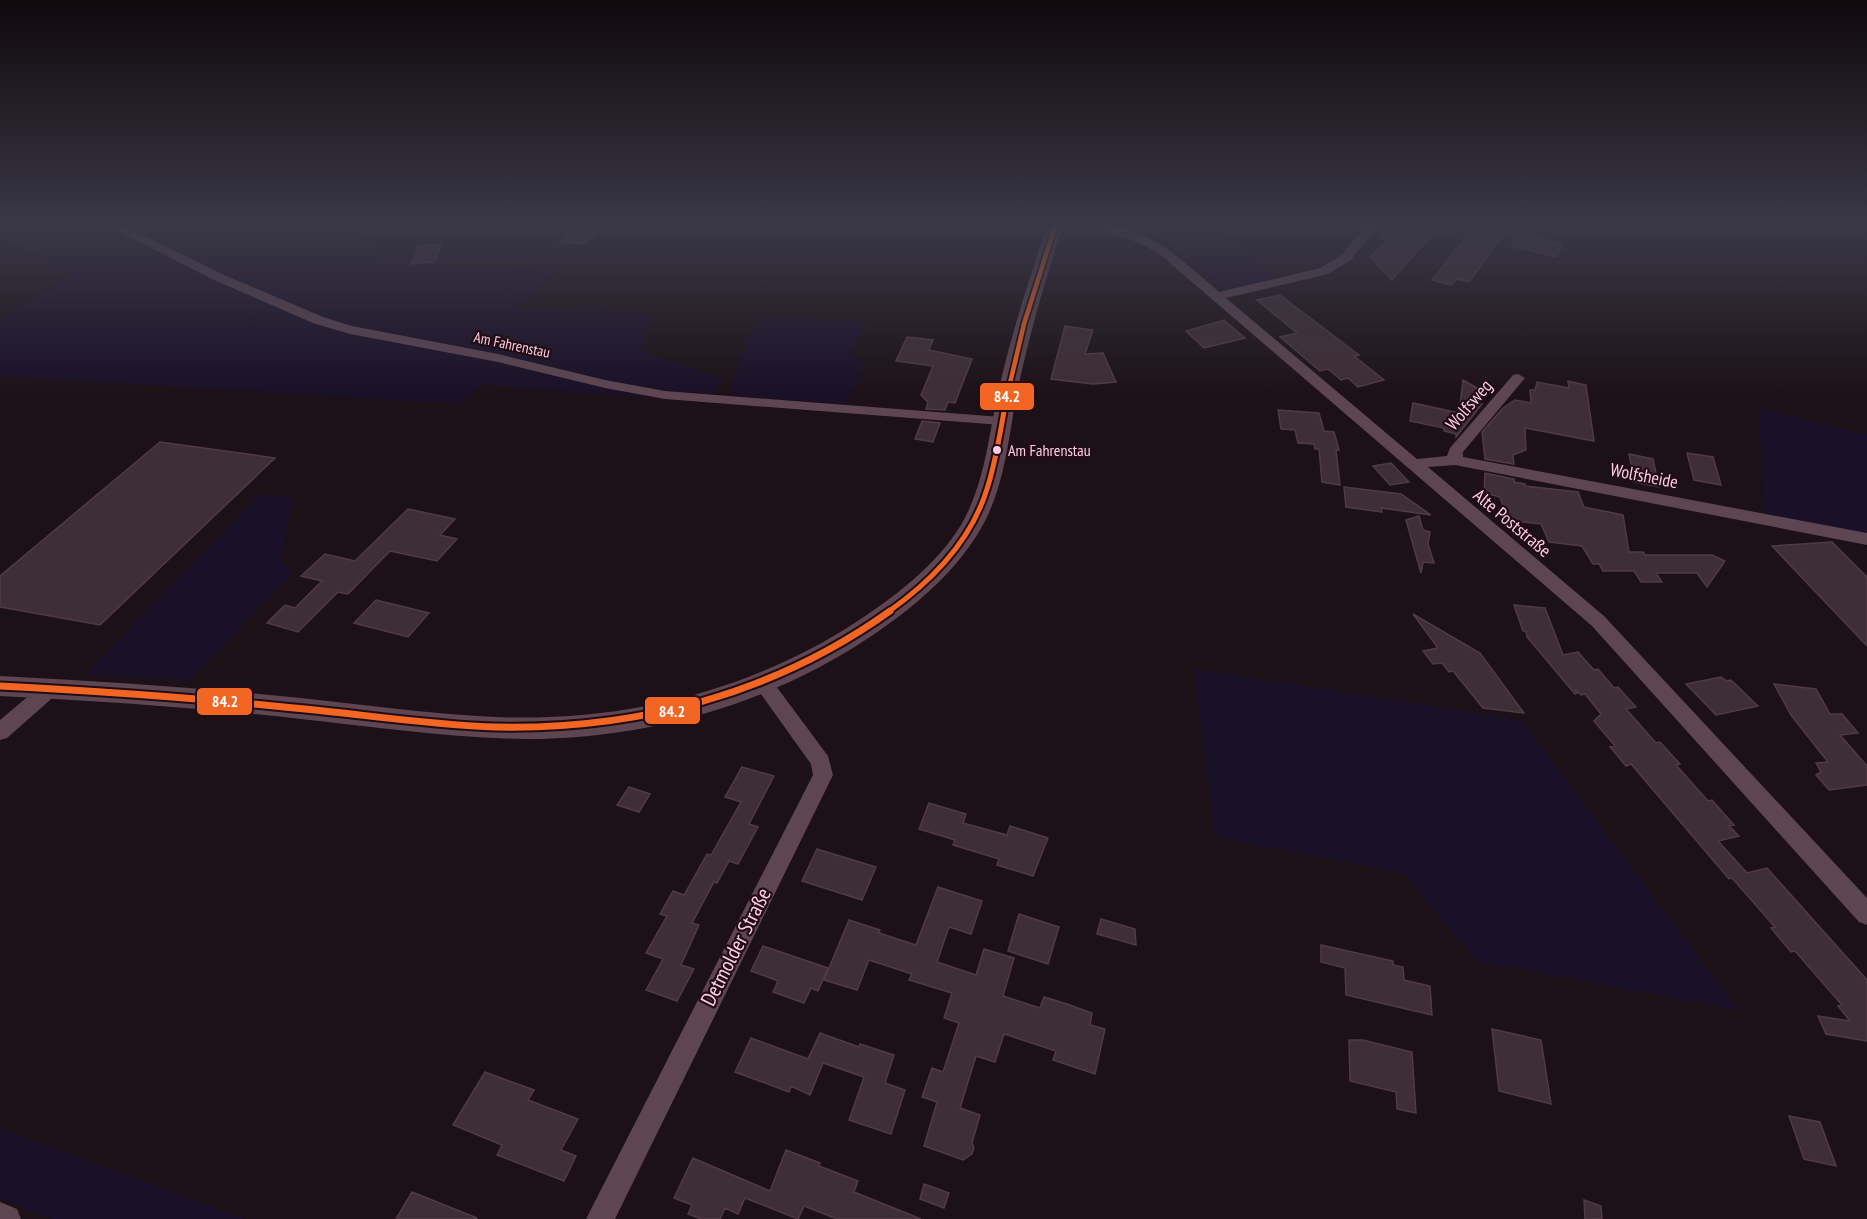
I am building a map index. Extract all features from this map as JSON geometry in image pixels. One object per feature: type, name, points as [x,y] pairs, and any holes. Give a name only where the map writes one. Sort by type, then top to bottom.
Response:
[{"type":"street","name":"Am Fahrenstau","points":[[222,280],[318,320],[359,332],[498,358],[606,384],[665,395],[1001,421]]},
{"type":"street","points":[[0,686],[226,701],[484,727],[562,727],[665,714],[763,683],[849,640],[909,597],[946,558],[972,525],[990,484],[998,454],[1001,421],[1010,381],[1039,280]]},
{"type":"street","name":"Alte Poststraße","points":[[1197,280],[1598,621],[1867,914]]},
{"type":"street","points":[[1217,296],[1289,280]]},
{"type":"street","name":"Wolfsweg","points":[[1455,460],[1455,451],[1518,378]]},
{"type":"street","name":"Wolfsheide","points":[[1413,465],[1455,460],[1867,539]]},
{"type":"street","name":"Detmolder Straße","points":[[600,1219],[823,775],[821,762],[763,683]]},
{"type":"street","points":[[0,732],[51,688]]},
{"type":"street","points":[[0,1216],[7,1219]]},
{"type":"shaded area","points":[[66,280],[549,280],[516,308],[653,314],[640,350],[722,377],[715,395],[664,391],[652,398],[480,385],[461,404],[0,376],[0,318]]},
{"type":"shaded area","points":[[1212,280],[1273,280],[1225,291]]},
{"type":"shaded area","points":[[759,317],[865,321],[850,353],[866,364],[845,404],[740,396],[731,391],[735,374]]},
{"type":"shaded area","points":[[1759,407],[1867,435],[1867,535],[1764,515]]},
{"type":"shaded area","points":[[261,494],[294,498],[280,561],[293,573],[190,680],[85,674]]},
{"type":"shaded area","points":[[1194,669],[1521,720],[1738,1010],[1477,961],[1403,873],[1215,837]]},
{"type":"shaded area","points":[[0,1128],[245,1219],[51,1219],[0,1199]]},
{"type":"building","points":[[1432,280],[1456,280],[1451,285]]},
{"type":"building","points":[[1280,295],[1359,355],[1354,356],[1384,380],[1358,387],[1348,378],[1341,380],[1328,369],[1320,371],[1280,337],[1297,333],[1257,300]]},
{"type":"building","points":[[1224,320],[1245,338],[1204,348],[1186,331]]},
{"type":"building","points":[[1065,326],[1093,330],[1085,354],[1103,353],[1116,382],[1093,384],[1051,379]]},
{"type":"building","points":[[907,337],[933,340],[929,350],[972,359],[955,403],[948,402],[945,410],[926,409],[928,402],[921,395],[933,366],[896,361]]},
{"type":"building","points":[[1463,380],[1477,388],[1475,403],[1482,404],[1456,437],[1456,434],[1444,431],[1444,428],[1410,421],[1413,403],[1459,413]]},
{"type":"building","points":[[1568,381],[1586,385],[1594,441],[1525,428],[1526,450],[1513,455],[1514,464],[1485,459],[1482,432],[1503,408],[1515,400],[1531,403],[1530,390],[1535,390],[1537,382],[1569,388]]},
{"type":"building","points":[[1278,410],[1319,413],[1324,431],[1334,432],[1339,450],[1336,450],[1340,485],[1322,482],[1319,449],[1315,449],[1314,444],[1298,443],[1295,430],[1281,429]]},
{"type":"building","points":[[922,421],[940,423],[933,442],[915,439]]},
{"type":"building","points":[[160,442],[275,458],[100,625],[0,607],[0,576]]},
{"type":"building","points":[[1687,453],[1713,457],[1721,485],[1694,480]]},
{"type":"building","points":[[1629,454],[1653,459],[1659,487],[1634,482]]},
{"type":"building","points":[[1391,463],[1409,482],[1390,485],[1373,466]]},
{"type":"building","points":[[1485,473],[1514,479],[1514,482],[1525,484],[1525,486],[1578,492],[1584,507],[1623,515],[1629,552],[1643,552],[1645,555],[1712,555],[1725,561],[1707,587],[1697,573],[1656,573],[1662,582],[1641,582],[1634,571],[1603,571],[1599,564],[1593,564],[1582,546],[1549,542],[1541,524],[1508,520],[1500,497],[1484,493]]},
{"type":"building","points":[[1344,487],[1401,494],[1431,515],[1381,508],[1382,512],[1346,507]]},
{"type":"building","points":[[408,509],[455,519],[440,535],[457,539],[437,561],[390,551],[348,594],[338,592],[298,632],[267,623],[285,605],[295,608],[322,581],[301,576],[325,554],[355,561]]},
{"type":"building","points":[[1419,516],[1423,530],[1430,532],[1428,544],[1434,563],[1423,562],[1421,573],[1406,520]]},
{"type":"building","points":[[1832,542],[1867,577],[1867,646],[1772,546]]},
{"type":"building","points":[[376,600],[429,613],[408,637],[354,623]]},
{"type":"building","points":[[1514,605],[1545,608],[1563,655],[1578,652],[1594,670],[1598,669],[1614,688],[1618,687],[1636,707],[1626,709],[1656,743],[1660,742],[1680,764],[1676,765],[1708,801],[1712,800],[1734,825],[1729,826],[1739,836],[1718,841],[1747,873],[1767,868],[1867,980],[1867,1041],[1826,1034],[1818,1016],[1850,1021],[1838,1006],[1842,1005],[1795,951],[1791,952],[1771,928],[1775,927],[1732,878],[1729,879],[1631,764],[1626,766],[1610,747],[1615,746],[1594,721],[1601,714],[1585,694],[1581,695],[1575,689],[1577,693],[1575,694],[1527,637]]},
{"type":"building","points":[[1413,614],[1480,653],[1524,713],[1483,708],[1453,671],[1449,672],[1442,663],[1433,664],[1423,651],[1438,648]]},
{"type":"building","points":[[1721,677],[1727,681],[1731,680],[1758,706],[1716,715],[1686,684]]},
{"type":"building","points":[[1774,684],[1816,689],[1830,714],[1842,714],[1858,733],[1840,735],[1867,766],[1867,785],[1829,790],[1816,775],[1821,772],[1816,763],[1828,762],[1791,715]]},
{"type":"building","points":[[742,767],[774,776],[749,824],[758,827],[738,864],[729,861],[717,883],[714,882],[692,923],[699,925],[681,965],[694,969],[677,1001],[646,990],[663,959],[646,953],[667,916],[660,914],[673,891],[684,895],[707,854],[711,855],[741,802],[725,797]]},
{"type":"building","points":[[629,787],[650,794],[639,812],[617,805]]},
{"type":"building","points":[[929,803],[966,814],[963,823],[1007,835],[1010,826],[1048,838],[1033,876],[997,865],[999,859],[953,845],[955,840],[919,829]]},
{"type":"building","points":[[817,849],[876,867],[862,900],[802,881]]},
{"type":"building","points":[[938,887],[982,901],[971,934],[949,927],[937,962],[976,975],[984,949],[1014,958],[1003,996],[1040,1008],[1044,997],[1067,1004],[1092,1013],[1090,1025],[1105,1029],[1095,1074],[1053,1060],[1056,1051],[1004,1034],[995,1062],[976,1056],[960,1108],[980,1115],[972,1143],[974,1147],[972,1154],[963,1160],[924,1146],[937,1102],[922,1097],[932,1068],[943,1072],[959,1023],[944,1018],[952,993],[909,980],[912,974],[869,960],[857,990],[824,980],[849,920],[916,945]]},
{"type":"building","points":[[1019,914],[1059,927],[1048,964],[1008,951]]},
{"type":"building","points":[[1101,919],[1135,929],[1136,945],[1097,934]]},
{"type":"building","points":[[1321,945],[1393,961],[1393,965],[1403,967],[1404,980],[1430,986],[1432,1015],[1346,995],[1345,968],[1321,962]]},
{"type":"building","points":[[763,946],[828,968],[818,991],[811,988],[804,1003],[773,992],[778,981],[751,971]]},
{"type":"building","points":[[1492,1029],[1541,1040],[1551,1104],[1499,1091]]},
{"type":"building","points":[[820,1033],[859,1047],[860,1044],[894,1055],[885,1083],[905,1090],[891,1134],[849,1120],[864,1077],[823,1063],[810,1095],[791,1086],[789,1092],[735,1072],[751,1038],[808,1059]]},
{"type":"building","points":[[1349,1040],[1363,1040],[1412,1052],[1416,1113],[1397,1109],[1396,1092],[1350,1081]]},
{"type":"building","points":[[485,1072],[534,1090],[528,1100],[578,1119],[561,1150],[576,1156],[564,1181],[497,1155],[502,1145],[453,1125]]},
{"type":"building","points":[[1789,1116],[1820,1122],[1836,1166],[1804,1159]]},
{"type":"building","points":[[786,1150],[858,1181],[854,1192],[921,1219],[837,1219],[804,1206],[798,1219],[745,1198],[738,1214],[725,1208],[720,1219],[702,1219],[688,1214],[692,1205],[674,1198],[693,1158],[770,1191]]},
{"type":"building","points":[[924,1184],[949,1193],[944,1208],[920,1199]]},
{"type":"building","points":[[412,1192],[477,1218],[477,1219],[396,1219]]},
{"type":"building","points":[[1584,1200],[1601,1206],[1602,1219],[1585,1219]]},
{"type":"transit line","name":"84.2","points":[[0,686],[224,701],[445,724],[542,728],[591,725],[685,708],[776,677],[820,656],[893,609],[938,570],[963,539],[981,507],[992,473],[1009,386],[1037,280]]},
{"type":"place","name":"Am Fahrenstau","points":[[997,450]]}]
